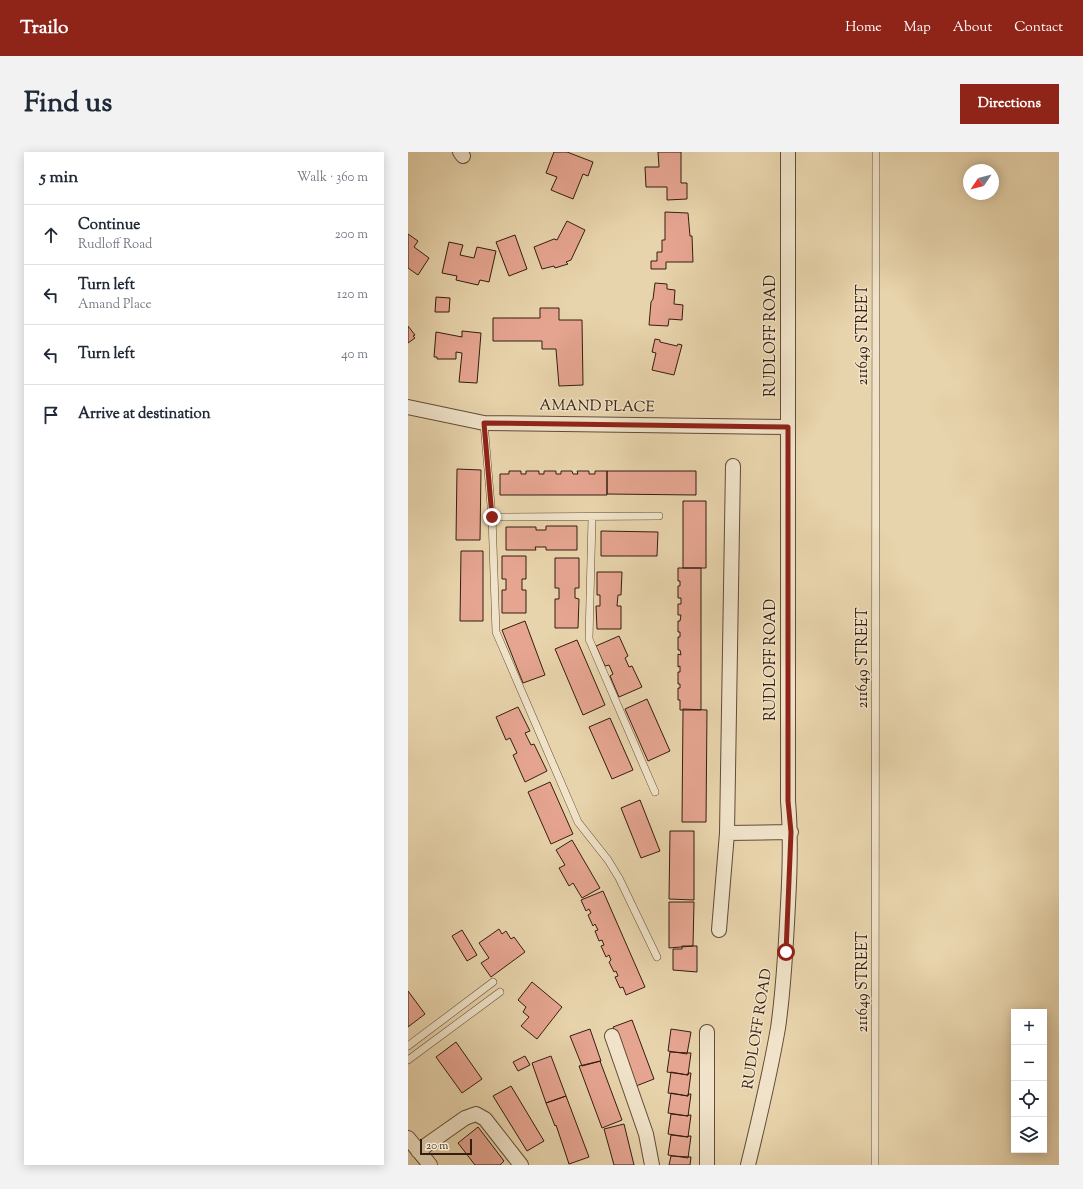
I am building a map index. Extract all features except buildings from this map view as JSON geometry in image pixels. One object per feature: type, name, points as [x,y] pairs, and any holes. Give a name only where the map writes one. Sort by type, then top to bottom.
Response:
[{"type":"street","name":"RUDLOFF ROAD","points":[[748,1165],[764,1100],[778,1028],[786,952],[791,832],[788,801],[788,152]]},
{"type":"street","name":"AMAND PLACE","points":[[408,408],[484,423],[788,427]]},
{"type":"street","points":[[719,930],[727,833],[733,466]]},
{"type":"street","points":[[727,833],[791,832]]},
{"type":"street","points":[[707,1165],[708,1032]]},
{"type":"street","points":[[612,1036],[646,1134],[652,1165]]},
{"type":"street","points":[[418,1151],[465,1118],[476,1114],[485,1119],[521,1165]]},
{"type":"street","points":[[408,1138],[430,1165]]},
{"type":"lane","name":"211649 STREET","points":[[875,1165],[876,152]]},
{"type":"lane","points":[[484,423],[492,517],[496,632],[578,822],[608,860],[615,872],[657,958]]},
{"type":"lane","points":[[492,517],[592,518],[659,516]]},
{"type":"lane","points":[[592,518],[589,639],[655,792]]},
{"type":"lane","points":[[408,1046],[493,982]]},
{"type":"lane","points":[[408,1060],[500,992]]},
{"type":"route","points":[[492,517],[484,423],[788,427],[788,801],[791,832],[786,952]]}]
